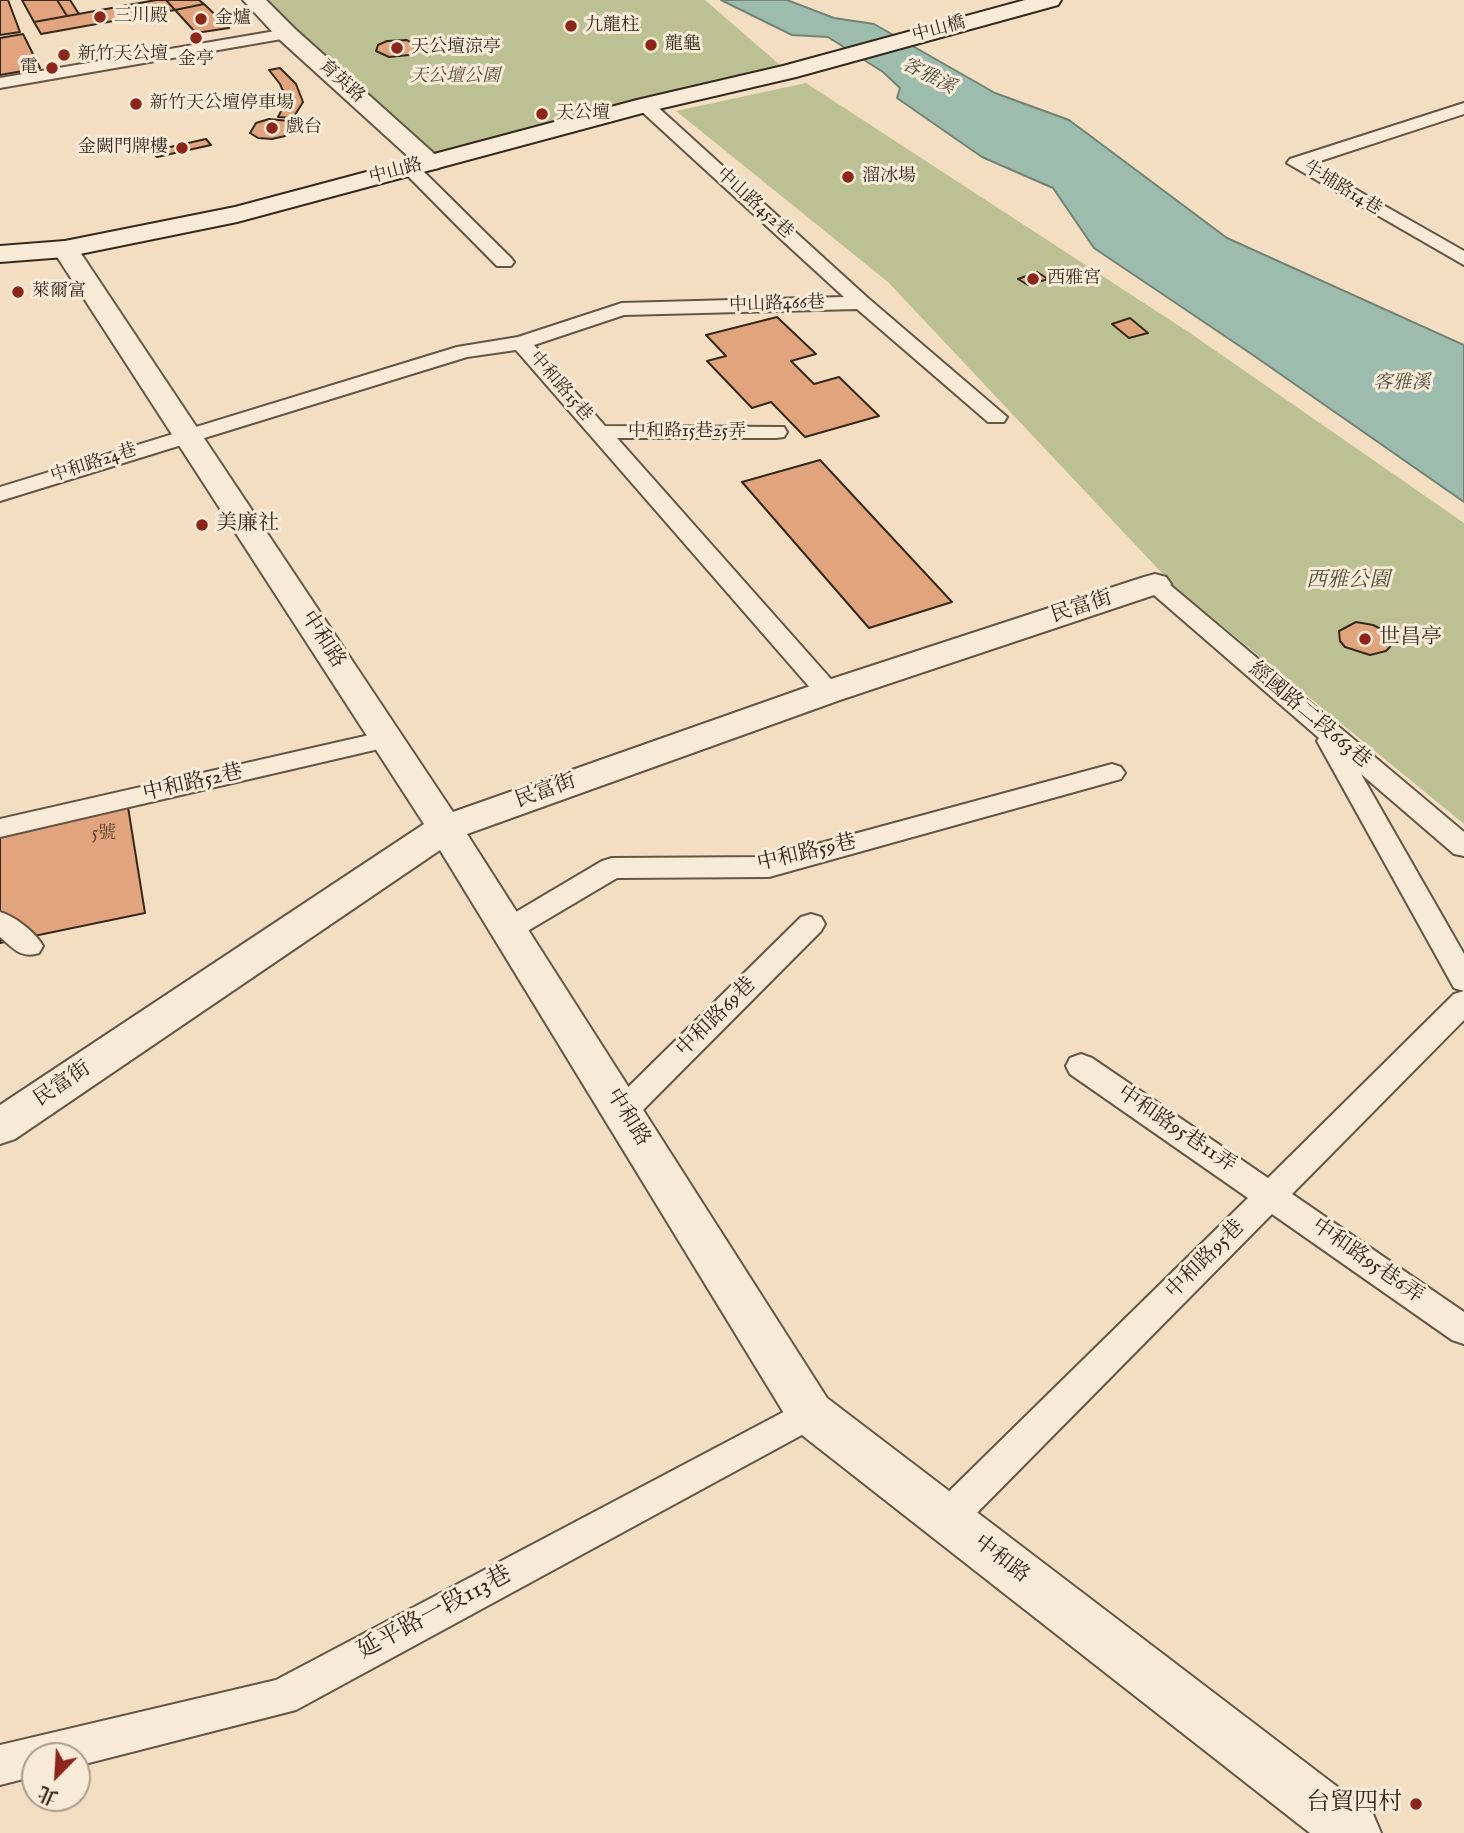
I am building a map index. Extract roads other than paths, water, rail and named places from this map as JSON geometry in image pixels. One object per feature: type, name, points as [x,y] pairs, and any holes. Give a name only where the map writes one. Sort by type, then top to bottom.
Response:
[{"type":"street","name":"育英路","points":[[254,0],[421,166]]},
{"type":"street","name":"中山橋","points":[[789,72],[1049,0]]},
{"type":"street","name":"中山路","points":[[0,254],[65,249],[237,214],[645,105],[789,72]]},
{"type":"street","name":"中和路","points":[[65,249],[445,828],[810,1413],[1354,1833]]},
{"type":"street","name":"民富街","points":[[0,1127],[445,828],[828,691],[1154,584]]},
{"type":"lane","points":[[0,83],[287,34]]},
{"type":"lane","name":"中山路452巷","points":[[645,105],[862,303]]},
{"type":"lane","name":"牛埔路14巷","points":[[1464,108],[1296,163],[1464,259]]},
{"type":"lane","points":[[421,166],[504,262]]},
{"type":"lane","points":[[862,303],[996,416]]},
{"type":"lane","name":"中山路466巷","points":[[521,343],[622,309],[862,303]]},
{"type":"lane","name":"中和路15巷","points":[[188,435],[464,351],[521,343],[828,691]]},
{"type":"lane","name":"中和路15巷25弄","points":[[599,432],[776,432]]},
{"type":"lane","name":"中和路24巷","points":[[0,494],[188,435]]},
{"type":"lane","name":"經國路二段663巷","points":[[1154,584],[1464,847]]},
{"type":"lane","points":[[1321,726],[1464,980]]},
{"type":"lane","name":"中和路52巷","points":[[0,828],[387,739]]},
{"type":"lane","name":"中和路59巷","points":[[509,929],[612,868],[769,867],[1112,773]]},
{"type":"lane","points":[[0,922],[29,946]]},
{"type":"lane","name":"中和路69巷","points":[[622,1111],[811,925]]},
{"type":"lane","name":"中和路95巷","points":[[947,1518],[1464,1002]]},
{"type":"lane","name":"中和路95巷11弄","points":[[1081,1066],[1271,1195]]},
{"type":"lane","name":"中和路95巷6弄","points":[[1271,1195],[1464,1330]]},
{"type":"lane","name":"延平路一段113巷","points":[[91,1743],[282,1697],[810,1413]]},
{"type":"lane","name":"延平路一段113巷","points":[[0,1765],[21,1760]]},
{"type":"water","name":"客雅溪","points":[[721,0],[787,0],[834,18],[874,24],[995,93],[1069,120],[1227,238],[1464,345],[1464,502],[1094,248],[1053,188],[982,157],[897,98],[900,88],[883,72],[828,37],[792,35]]},
{"type":"place","name":"三川殿","points":[[100,17]]},
{"type":"place","name":"金爐","points":[[201,19]]},
{"type":"place","name":"九龍柱","points":[[571,26]]},
{"type":"place","name":"金亭","points":[[196,38]]},
{"type":"place","name":"龍龜","points":[[651,45]]},
{"type":"place","name":"天公壇涼亭","points":[[397,48]]},
{"type":"place","name":"新竹天公壇","points":[[64,55]]},
{"type":"place","name":"電","points":[[52,68]]},
{"type":"place","name":"新竹天公壇停車場","points":[[136,104]]},
{"type":"place","name":"天公壇","points":[[542,114]]},
{"type":"place","name":"戲台","points":[[272,128]]},
{"type":"place","name":"金闕門牌樓","points":[[182,148]]},
{"type":"place","name":"溜冰場","points":[[848,177]]},
{"type":"place","name":"西雅宮","points":[[1033,279]]},
{"type":"place","name":"萊爾富","points":[[18,292]]},
{"type":"place","name":"美廉社","points":[[202,525]]},
{"type":"place","name":"世昌亭","points":[[1365,639]]},
{"type":"place","name":"台貿四村","points":[[1416,1804]]},
{"type":"park label","name":"天公壇公園","points":[[455,77]]},
{"type":"park label","name":"西雅公園","points":[[1348,582]]}]
